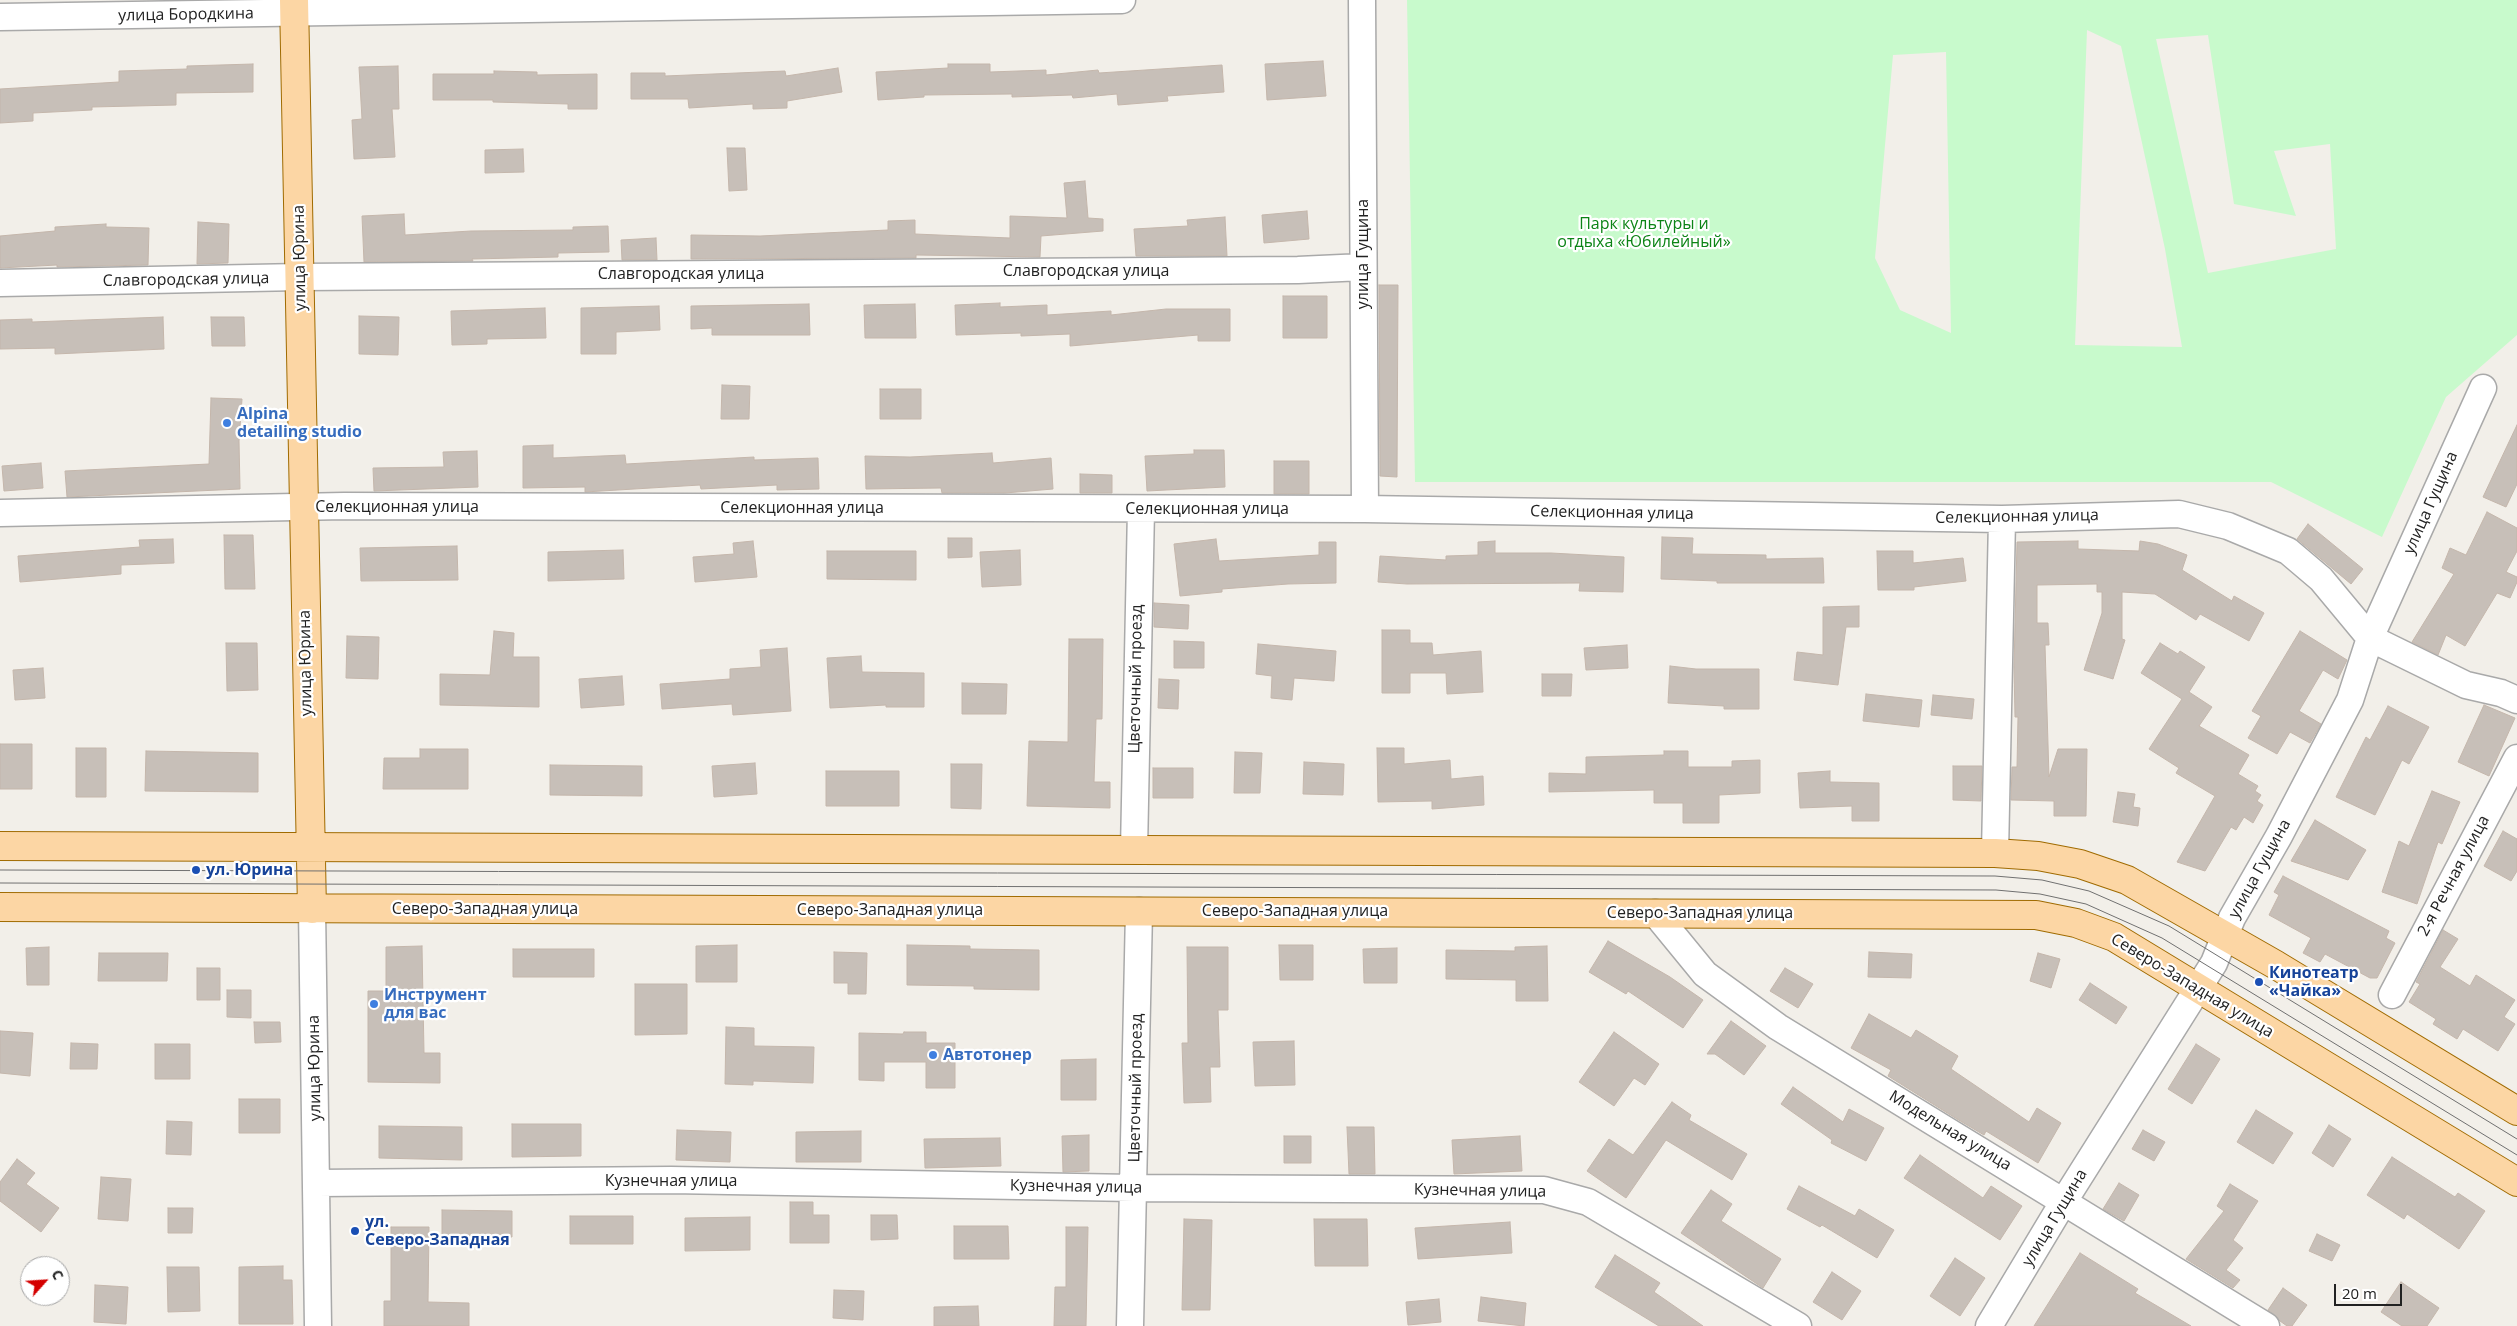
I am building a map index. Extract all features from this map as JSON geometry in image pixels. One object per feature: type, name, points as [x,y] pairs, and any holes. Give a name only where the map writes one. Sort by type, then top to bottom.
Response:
[{"type":"main road","name":"улица Юрина","points":[[294,6],[312,909]]},
{"type":"main road","points":[[0,846],[1994,853],[2038,856],[2080,864],[2127,880],[2225,936],[2517,1111]]},
{"type":"main road","name":"Северо-Западная улица","points":[[0,907],[2036,915],[2076,923],[2114,937],[2517,1182]]},
{"type":"street","name":"улица Бородкина","points":[[0,17],[294,6],[1122,0]]},
{"type":"street","name":"улица Гущина","points":[[1362,0],[1365,509]]},
{"type":"street","name":"Славгородская улица","points":[[0,283],[300,277],[1288,270],[1363,267]]},
{"type":"street","name":"улица Гущина","points":[[1990,1326],[2064,1200],[2214,963],[2232,918],[2279,836],[2350,700],[2370,638],[2483,388]]},
{"type":"street","name":"Селекционная улица","points":[[0,513],[304,507],[1365,509],[2002,519],[2180,514],[2228,526],[2288,551],[2321,578],[2370,638]]},
{"type":"street","name":"Цветочный проезд","points":[[1134,850],[1141,509]]},
{"type":"street","points":[[1994,853],[2002,519]]},
{"type":"street","points":[[2370,638],[2466,685],[2501,693],[2517,700]]},
{"type":"street","name":"2-я Речная улица","points":[[2392,995],[2517,758]]},
{"type":"street","name":"улица Юрина","points":[[312,909],[318,1183],[318,1326]]},
{"type":"street","name":"Цветочный проезд","points":[[1130,1326],[1139,911]]},
{"type":"street","name":"Модельная улица","points":[[1655,913],[1705,974],[1778,1027],[2064,1200],[2266,1326]]},
{"type":"street","name":"Кузнечная улица","points":[[318,1183],[671,1180],[1134,1188],[1544,1190],[1588,1202],[1798,1326]]},
{"type":"green space","name":"Парк культуры и отдыха «Юбилейный»","points":[[1407,0],[2517,0],[2517,335],[2446,397],[2382,537],[2271,482],[1415,482]],"holes":[[[2087,30],[2121,46],[2165,249],[2182,347],[2075,345]],[[2208,35],[2234,204],[2296,216],[2274,151],[2330,144],[2336,249],[2208,273],[2156,39]],[[1946,52],[1951,333],[1900,310],[1875,258],[1893,55]]]},
{"type":"building","points":[[1323,61],[1326,96],[1267,100],[1265,64]]},
{"type":"building","points":[[253,64],[253,92],[176,93],[176,105],[92,107],[92,110],[33,113],[33,121],[0,123],[0,89],[119,82],[119,71],[187,69],[187,66]]},
{"type":"building","points":[[948,64],[990,64],[990,72],[1046,70],[1046,75],[1098,70],[1099,73],[1222,65],[1224,92],[1167,96],[1168,101],[1118,105],[1117,94],[1073,98],[1072,95],[1012,97],[1012,94],[924,95],[924,97],[878,100],[876,72],[948,68]]},
{"type":"building","points":[[398,66],[399,109],[392,109],[395,157],[354,159],[352,120],[362,119],[359,67]]},
{"type":"building","points":[[838,68],[842,92],[787,101],[787,108],[753,109],[753,104],[689,108],[688,99],[631,99],[631,73],[665,73],[665,76],[785,71],[786,76]]},
{"type":"building","points":[[494,71],[537,72],[537,75],[597,74],[597,109],[568,109],[568,104],[493,102],[493,100],[433,100],[433,74],[494,74]]},
{"type":"building","points":[[727,148],[745,148],[747,190],[729,191]]},
{"type":"building","points":[[523,149],[524,172],[485,173],[485,150]]},
{"type":"building","points":[[1085,181],[1088,218],[1103,219],[1103,231],[1041,236],[1040,257],[916,255],[916,258],[691,259],[691,235],[760,236],[888,230],[888,221],[915,220],[915,234],[1010,238],[1010,216],[1067,218],[1064,183]]},
{"type":"building","points":[[1307,211],[1309,239],[1264,243],[1262,215]]},
{"type":"building","points":[[404,214],[405,235],[471,231],[573,230],[573,227],[608,226],[609,252],[558,253],[558,257],[472,259],[473,261],[364,262],[362,216]]},
{"type":"building","points":[[1225,217],[1227,256],[1136,256],[1134,229],[1188,226],[1187,220]]},
{"type":"building","points":[[198,222],[229,224],[228,263],[197,264]]},
{"type":"building","points":[[106,224],[106,227],[149,228],[148,265],[57,267],[57,265],[0,268],[0,236],[55,231],[55,227]]},
{"type":"building","points":[[656,238],[657,260],[622,260],[621,240]]},
{"type":"building","points":[[1379,285],[1398,285],[1397,477],[1380,476]]},
{"type":"building","points":[[1283,296],[1327,296],[1327,338],[1283,338]]},
{"type":"building","points":[[1000,303],[1000,307],[1047,305],[1047,315],[1111,311],[1111,315],[1166,309],[1230,309],[1230,341],[1198,341],[1198,335],[1070,346],[1070,334],[1021,336],[1021,333],[956,335],[955,305]]},
{"type":"building","points":[[809,304],[810,335],[712,335],[712,328],[691,329],[691,306]]},
{"type":"building","points":[[915,304],[916,338],[865,338],[864,305]]},
{"type":"building","points":[[659,306],[660,330],[616,332],[616,354],[581,354],[581,308]]},
{"type":"building","points":[[545,308],[546,338],[487,339],[487,344],[452,345],[451,311]]},
{"type":"building","points":[[359,316],[399,317],[398,355],[359,354]]},
{"type":"building","points":[[163,317],[164,349],[55,354],[55,348],[0,349],[0,320],[32,319],[32,322]]},
{"type":"building","points":[[211,317],[244,317],[245,346],[212,346]]},
{"type":"building","points":[[722,385],[750,386],[749,419],[721,419]]},
{"type":"building","points":[[880,389],[921,389],[921,419],[880,419]]},
{"type":"building","points":[[211,398],[242,399],[239,441],[240,489],[67,497],[65,471],[209,464]]},
{"type":"building","points":[[2517,425],[2517,484],[2506,507],[2483,497]]},
{"type":"building","points":[[553,445],[553,458],[625,455],[626,464],[754,457],[754,460],[818,458],[819,489],[777,490],[777,485],[701,489],[700,485],[585,492],[585,487],[523,488],[523,446]]},
{"type":"building","points":[[1194,450],[1224,450],[1225,487],[1147,491],[1145,456],[1194,454]]},
{"type":"building","points":[[477,451],[478,487],[374,491],[373,468],[444,467],[443,452]]},
{"type":"building","points":[[992,453],[993,463],[1051,458],[1053,489],[1005,493],[942,493],[941,488],[866,489],[865,456],[910,457]]},
{"type":"building","points":[[1274,461],[1309,461],[1309,494],[1274,494]]},
{"type":"building","points":[[41,463],[43,488],[4,491],[2,466]]},
{"type":"building","points":[[1080,474],[1112,475],[1112,493],[1080,493]]},
{"type":"building","points":[[2487,512],[2517,528],[2517,551],[2506,572],[2517,577],[2517,582],[2510,598],[2497,593],[2465,646],[2446,635],[2438,655],[2412,642],[2454,574],[2442,568],[2450,548],[2466,555]]},
{"type":"building","points":[[2308,524],[2363,569],[2351,584],[2297,539]]},
{"type":"building","points":[[224,535],[253,535],[255,589],[225,589]]},
{"type":"building","points":[[1662,537],[1693,538],[1692,554],[1766,555],[1766,559],[1823,558],[1824,583],[1717,583],[1717,581],[1661,579]]},
{"type":"building","points":[[948,538],[972,538],[972,557],[948,558]]},
{"type":"building","points":[[173,539],[174,563],[121,565],[121,574],[20,582],[18,556],[140,547],[139,540]]},
{"type":"building","points":[[1216,539],[1219,561],[1319,555],[1319,542],[1336,542],[1336,583],[1288,584],[1222,589],[1222,592],[1180,596],[1174,544]]},
{"type":"building","points":[[753,541],[757,577],[695,582],[693,557],[734,554],[733,543]]},
{"type":"building","points":[[1495,541],[1495,553],[1551,553],[1624,557],[1623,592],[1579,591],[1580,583],[1407,584],[1378,582],[1380,556],[1446,560],[1446,556],[1478,555],[1478,542]]},
{"type":"building","points":[[2078,541],[2078,549],[2139,551],[2140,541],[2158,544],[2187,555],[2182,570],[2232,601],[2234,596],[2264,613],[2249,641],[2200,614],[2196,620],[2155,594],[2122,592],[2122,639],[2125,640],[2113,679],[2084,670],[2102,613],[2102,592],[2097,592],[2097,584],[2037,585],[2037,623],[2048,623],[2049,645],[2045,645],[2049,777],[2058,749],[2087,749],[2086,816],[2054,816],[2054,801],[2011,800],[2012,767],[2017,767],[2018,717],[2015,717],[2014,667],[2017,542]]},
{"type":"building","points":[[457,546],[458,580],[361,581],[360,548]]},
{"type":"building","points":[[623,550],[624,579],[548,581],[548,552]]},
{"type":"building","points":[[1020,550],[1021,585],[982,587],[980,552]]},
{"type":"building","points":[[827,551],[916,551],[916,580],[827,579]]},
{"type":"building","points":[[1877,551],[1913,551],[1913,563],[1963,558],[1966,581],[1914,587],[1914,590],[1878,590]]},
{"type":"building","points":[[1154,603],[1189,605],[1188,629],[1154,627]]},
{"type":"building","points":[[1859,606],[1859,627],[1846,627],[1838,685],[1794,680],[1797,652],[1823,655],[1823,607]]},
{"type":"building","points":[[1382,630],[1410,630],[1410,643],[1432,643],[1433,655],[1481,651],[1483,692],[1447,694],[1446,673],[1410,673],[1410,693],[1382,693]]},
{"type":"building","points":[[494,631],[514,633],[513,657],[539,657],[539,707],[440,705],[440,674],[490,675]]},
{"type":"building","points":[[2300,631],[2347,660],[2338,679],[2323,670],[2299,711],[2321,724],[2310,743],[2290,732],[2277,754],[2248,738],[2261,716],[2252,711]]},
{"type":"building","points":[[347,636],[379,637],[378,679],[346,678]]},
{"type":"building","points":[[1069,639],[1103,639],[1102,719],[1096,719],[1094,782],[1110,782],[1110,808],[1027,806],[1029,741],[1068,742]]},
{"type":"building","points":[[1174,641],[1204,642],[1204,668],[1174,668]]},
{"type":"building","points":[[226,643],[257,643],[258,690],[227,691]]},
{"type":"building","points":[[2160,643],[2178,654],[2180,651],[2205,667],[2189,692],[2212,707],[2199,726],[2249,755],[2238,774],[2258,786],[2255,791],[2261,795],[2257,801],[2263,805],[2253,823],[2244,817],[2236,830],[2231,827],[2205,871],[2177,862],[2215,796],[2176,773],[2179,768],[2149,749],[2182,699],[2141,673]]},
{"type":"building","points":[[1258,644],[1336,651],[1334,681],[1294,678],[1292,700],[1271,698],[1272,676],[1256,674]]},
{"type":"building","points":[[1627,645],[1628,668],[1586,670],[1584,648]]},
{"type":"building","points":[[787,648],[791,711],[733,715],[732,704],[662,709],[660,684],[730,679],[730,669],[761,667],[760,650]]},
{"type":"building","points":[[861,656],[862,672],[924,673],[924,707],[886,707],[886,705],[830,708],[827,658]]},
{"type":"building","points":[[1670,666],[1696,669],[1759,669],[1759,709],[1724,709],[1724,706],[1668,703]]},
{"type":"building","points":[[43,668],[45,698],[15,700],[13,670]]},
{"type":"building","points":[[1542,674],[1572,674],[1571,696],[1542,696]]},
{"type":"building","points":[[622,676],[624,705],[581,708],[579,679]]},
{"type":"building","points":[[1159,679],[1179,680],[1178,709],[1158,708]]},
{"type":"building","points":[[962,683],[1007,684],[1006,714],[962,714]]},
{"type":"building","points":[[1866,694],[1922,700],[1919,727],[1863,721]]},
{"type":"building","points":[[1933,695],[1974,699],[1972,719],[1931,715]]},
{"type":"building","points":[[2484,705],[2515,718],[2489,776],[2458,762]]},
{"type":"building","points":[[2388,706],[2429,727],[2409,764],[2402,760],[2375,815],[2336,797],[2366,737],[2370,740]]},
{"type":"building","points":[[0,744],[32,744],[32,789],[0,789]]},
{"type":"building","points":[[76,748],[106,748],[106,797],[76,797]]},
{"type":"building","points":[[1377,748],[1404,748],[1404,764],[1450,760],[1451,779],[1483,776],[1484,805],[1432,809],[1432,801],[1378,802]]},
{"type":"building","points":[[420,749],[468,749],[468,789],[383,789],[384,758],[420,758]]},
{"type":"building","points":[[146,751],[258,753],[258,792],[145,791]]},
{"type":"building","points":[[1664,751],[1688,751],[1688,767],[1732,767],[1732,761],[1760,760],[1760,793],[1719,795],[1719,823],[1683,823],[1683,803],[1654,803],[1654,790],[1549,792],[1549,773],[1586,774],[1586,757],[1664,755]]},
{"type":"building","points":[[1235,752],[1262,753],[1260,793],[1234,793]]},
{"type":"building","points":[[1304,762],[1344,764],[1343,795],[1303,794]]},
{"type":"building","points":[[755,763],[757,794],[714,797],[712,766]]},
{"type":"building","points":[[951,764],[982,764],[981,809],[951,808]]},
{"type":"building","points":[[550,765],[642,766],[642,796],[550,795]]},
{"type":"building","points":[[1953,766],[1982,766],[1981,801],[1953,800]]},
{"type":"building","points":[[1153,768],[1193,768],[1193,798],[1153,798]]},
{"type":"building","points":[[826,771],[899,771],[899,806],[826,806]]},
{"type":"building","points":[[1830,771],[1830,782],[1879,783],[1879,821],[1852,821],[1852,806],[1800,808],[1798,773]]},
{"type":"building","points":[[2432,791],[2460,802],[2442,844],[2438,842],[2417,904],[2382,892],[2399,841],[2409,846]]},
{"type":"building","points":[[2118,792],[2135,794],[2133,807],[2140,808],[2138,826],[2113,822]]},
{"type":"building","points":[[2315,820],[2366,850],[2348,880],[2291,861]]},
{"type":"building","points":[[2503,831],[2517,839],[2517,871],[2511,881],[2484,866]]},
{"type":"building","points":[[2283,876],[2389,931],[2386,938],[2395,943],[2377,978],[2370,978],[2325,954],[2320,962],[2303,953],[2311,938],[2269,915],[2279,895],[2274,892]]},
{"type":"building","points":[[2443,930],[2458,939],[2440,967],[2470,986],[2476,975],[2515,1000],[2504,1017],[2515,1024],[2498,1051],[2463,1029],[2457,1039],[2433,1024],[2436,1019],[2409,1002],[2420,984],[2416,982]]},
{"type":"building","points":[[1608,941],[1670,977],[1703,1000],[1683,1028],[1628,991],[1626,994],[1589,972]]},
{"type":"building","points":[[737,945],[737,982],[696,982],[696,946]]},
{"type":"building","points":[[907,945],[970,946],[970,949],[1039,950],[1039,990],[974,989],[974,986],[907,985]]},
{"type":"building","points":[[1279,945],[1313,945],[1313,980],[1280,980]]},
{"type":"building","points":[[422,946],[424,1053],[440,1053],[440,1083],[368,1082],[368,991],[386,991],[386,947]]},
{"type":"building","points":[[1547,946],[1548,1001],[1516,1001],[1516,980],[1446,979],[1446,950],[1515,951],[1515,947]]},
{"type":"building","points":[[49,947],[49,985],[27,985],[26,948]]},
{"type":"building","points":[[1187,947],[1228,947],[1228,1010],[1218,1010],[1220,1067],[1210,1067],[1211,1102],[1184,1103],[1182,1043],[1188,1043]]},
{"type":"building","points":[[1397,948],[1397,983],[1364,983],[1363,949]]},
{"type":"building","points":[[513,949],[594,949],[594,977],[513,977]]},
{"type":"building","points":[[834,952],[867,953],[866,994],[848,994],[848,983],[834,983]]},
{"type":"building","points":[[1869,952],[1912,954],[1911,978],[1868,977]]},
{"type":"building","points":[[99,953],[168,953],[167,981],[98,981]]},
{"type":"building","points":[[2038,953],[2060,959],[2051,988],[2030,981]]},
{"type":"building","points":[[197,968],[220,968],[220,1000],[197,1000]]},
{"type":"building","points":[[1785,968],[1813,984],[1798,1008],[1770,991]]},
{"type":"building","points":[[2090,983],[2127,1007],[2116,1024],[2079,1000]]},
{"type":"building","points":[[635,984],[687,984],[687,1034],[635,1035]]},
{"type":"building","points":[[227,990],[251,990],[251,1018],[227,1017]]},
{"type":"building","points":[[1869,1014],[1911,1038],[1916,1030],[1958,1056],[1951,1069],[2029,1122],[2037,1108],[2061,1123],[2038,1163],[1986,1131],[1984,1135],[1957,1119],[1888,1076],[1891,1070],[1851,1048]]},
{"type":"building","points":[[1731,1021],[1766,1046],[1744,1075],[1715,1054],[1707,1054]]},
{"type":"building","points":[[254,1022],[280,1022],[281,1042],[255,1043]]},
{"type":"building","points":[[726,1027],[754,1028],[754,1046],[814,1047],[813,1083],[753,1081],[753,1085],[725,1084]]},
{"type":"building","points":[[0,1031],[33,1033],[30,1076],[0,1073]]},
{"type":"building","points":[[904,1032],[926,1032],[926,1043],[955,1043],[955,1088],[926,1088],[926,1062],[884,1062],[884,1081],[859,1080],[859,1033],[903,1034]]},
{"type":"building","points":[[1614,1032],[1659,1064],[1645,1085],[1634,1078],[1614,1106],[1579,1082]]},
{"type":"building","points":[[1294,1041],[1295,1085],[1255,1086],[1253,1042]]},
{"type":"building","points":[[71,1043],[98,1044],[97,1069],[70,1069]]},
{"type":"building","points":[[155,1044],[190,1044],[190,1079],[155,1079]]},
{"type":"building","points":[[2196,1044],[2220,1059],[2192,1104],[2168,1089]]},
{"type":"building","points":[[1096,1059],[1096,1100],[1061,1100],[1061,1060]]},
{"type":"building","points":[[1793,1087],[1843,1122],[1849,1109],[1884,1128],[1866,1161],[1831,1143],[1832,1140],[1781,1104]]},
{"type":"building","points":[[239,1099],[280,1099],[280,1133],[239,1133]]},
{"type":"building","points":[[1672,1102],[1691,1115],[1689,1120],[1747,1154],[1732,1180],[1666,1140],[1626,1198],[1587,1171],[1609,1139],[1633,1155]]},
{"type":"building","points":[[2256,1110],[2293,1133],[2273,1164],[2237,1142]]},
{"type":"building","points":[[167,1121],[192,1122],[191,1155],[166,1154]]},
{"type":"building","points":[[512,1124],[581,1124],[581,1156],[512,1157]]},
{"type":"building","points":[[2329,1125],[2351,1139],[2333,1167],[2312,1153]]},
{"type":"building","points":[[379,1126],[462,1127],[462,1160],[379,1158]]},
{"type":"building","points":[[1347,1127],[1374,1127],[1375,1174],[1349,1174]]},
{"type":"building","points":[[677,1130],[731,1132],[730,1162],[676,1160]]},
{"type":"building","points":[[2143,1130],[2165,1142],[2154,1161],[2132,1149]]},
{"type":"building","points":[[861,1131],[861,1162],[796,1162],[796,1132]]},
{"type":"building","points":[[1089,1135],[1089,1171],[1063,1172],[1062,1136]]},
{"type":"building","points":[[1284,1136],[1311,1136],[1311,1163],[1284,1163]]},
{"type":"building","points":[[1520,1136],[1522,1171],[1454,1174],[1452,1140]]},
{"type":"building","points":[[1000,1138],[1001,1166],[925,1168],[924,1139]]},
{"type":"building","points":[[1920,1155],[1983,1198],[1991,1186],[2022,1206],[2000,1240],[1904,1178]]},
{"type":"building","points":[[2392,1157],[2455,1197],[2458,1193],[2485,1211],[2459,1249],[2407,1214],[2404,1219],[2367,1195]]},
{"type":"building","points":[[17,1159],[35,1173],[26,1184],[59,1208],[41,1232],[0,1201],[0,1182]]},
{"type":"building","points":[[101,1177],[131,1179],[128,1221],[98,1219]]},
{"type":"building","points":[[2119,1183],[2139,1195],[2124,1221],[2103,1209]]},
{"type":"building","points":[[2230,1184],[2258,1201],[2233,1240],[2243,1248],[2226,1270],[2240,1280],[2233,1288],[2186,1259],[2224,1211],[2217,1206]]},
{"type":"building","points":[[1799,1186],[1855,1216],[1859,1209],[1894,1230],[1877,1258],[1822,1225],[1820,1227],[1787,1209]]},
{"type":"building","points":[[1711,1190],[1732,1204],[1721,1221],[1781,1259],[1763,1288],[1681,1233]]},
{"type":"building","points":[[790,1202],[813,1202],[813,1215],[829,1215],[829,1243],[790,1243]]},
{"type":"building","points":[[168,1208],[193,1208],[192,1233],[168,1233]]},
{"type":"building","points":[[442,1210],[512,1211],[512,1237],[442,1236]]},
{"type":"building","points":[[871,1215],[897,1215],[898,1239],[871,1240]]},
{"type":"building","points":[[570,1216],[633,1216],[633,1244],[570,1244]]},
{"type":"building","points":[[750,1217],[750,1250],[685,1251],[685,1218]]},
{"type":"building","points":[[1184,1219],[1212,1220],[1210,1310],[1182,1310]]},
{"type":"building","points":[[1314,1219],[1367,1219],[1368,1266],[1315,1266]]},
{"type":"building","points":[[1510,1222],[1512,1253],[1418,1259],[1415,1228]]},
{"type":"building","points":[[954,1226],[1008,1226],[1009,1259],[954,1259]]},
{"type":"building","points":[[391,1227],[429,1227],[428,1302],[469,1303],[469,1326],[384,1326],[384,1301],[391,1301]]},
{"type":"building","points":[[1066,1227],[1088,1227],[1086,1326],[1054,1326],[1055,1287],[1066,1287]]},
{"type":"building","points":[[2317,1234],[2340,1245],[2332,1261],[2309,1251]]},
{"type":"building","points":[[2080,1253],[2138,1289],[2135,1293],[2191,1326],[2034,1326]]},
{"type":"building","points":[[1615,1255],[1660,1283],[1654,1292],[1703,1326],[1659,1326],[1595,1287]]},
{"type":"building","points":[[1955,1258],[1985,1278],[1960,1316],[1930,1296]]},
{"type":"building","points":[[283,1266],[283,1280],[292,1280],[293,1324],[239,1324],[239,1267]]},
{"type":"building","points":[[167,1267],[199,1267],[200,1311],[168,1312]]},
{"type":"building","points":[[1832,1272],[1861,1291],[1842,1320],[1813,1302]]},
{"type":"building","points":[[2401,1282],[2439,1308],[2427,1326],[2402,1326],[2381,1312]]},
{"type":"building","points":[[95,1285],[128,1287],[126,1324],[94,1322]]},
{"type":"building","points":[[2283,1288],[2307,1305],[2292,1326],[2287,1326],[2268,1310]]},
{"type":"building","points":[[834,1290],[864,1291],[863,1320],[833,1318]]},
{"type":"building","points":[[1481,1297],[1526,1303],[1524,1326],[1478,1321]]},
{"type":"building","points":[[1439,1299],[1441,1322],[1408,1325],[1406,1302]]},
{"type":"building","points":[[978,1306],[979,1326],[934,1326],[934,1307]]},
{"type":"tram line","points":[[0,870],[1995,876],[2042,880],[2089,891],[2169,926],[2517,1139]]},
{"type":"tram line","points":[[0,883],[1996,890],[2040,894],[2086,904],[2162,938],[2517,1155]]},
{"type":"place","name":"Alpina detailing studio","points":[[227,423]]},
{"type":"place","name":"ул. Юрина","points":[[196,870]]},
{"type":"place","name":"Кинотеатр «Чайка»","points":[[2259,982]]},
{"type":"place","name":"Инструмент для вас","points":[[374,1004]]},
{"type":"place","name":"Автотонер","points":[[933,1055]]},
{"type":"place","name":"ул. Северо-Западная","points":[[355,1231]]}]
